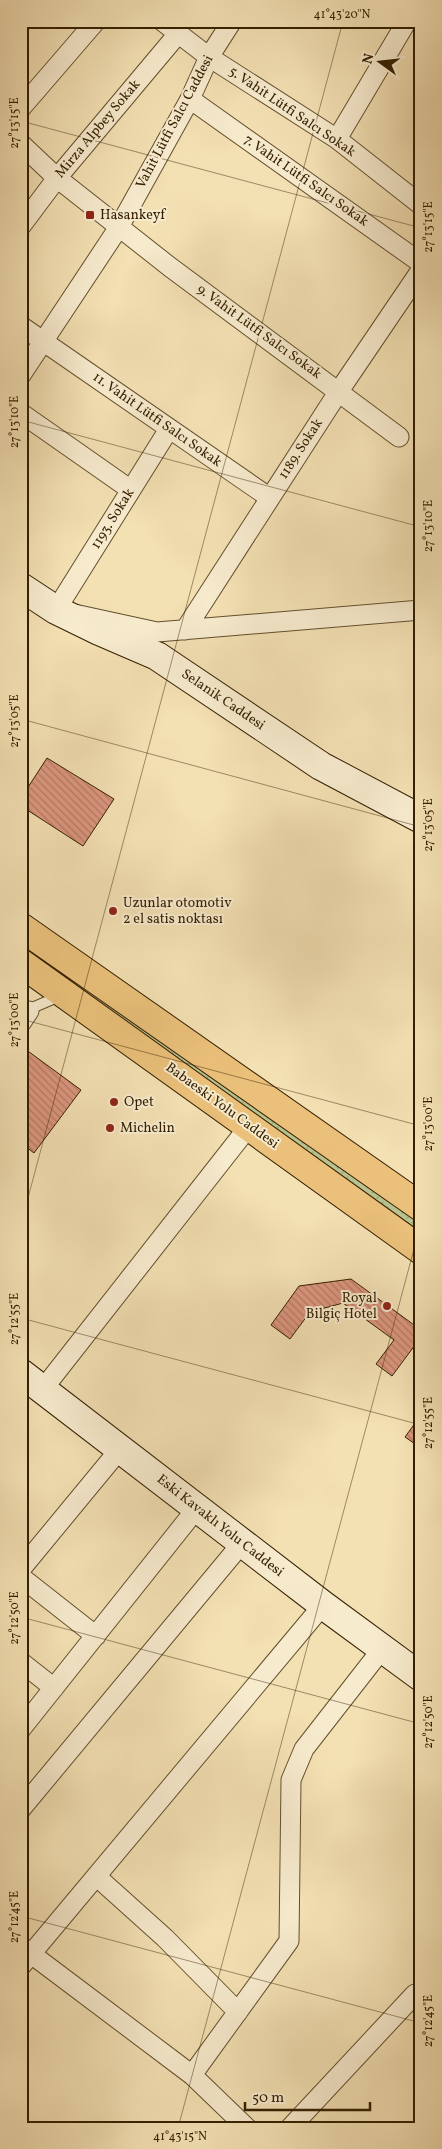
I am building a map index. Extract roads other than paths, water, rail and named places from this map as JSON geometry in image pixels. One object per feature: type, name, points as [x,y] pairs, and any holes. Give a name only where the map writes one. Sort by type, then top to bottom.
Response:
[{"type":"highway","points":[[21,927],[421,1207]]},
{"type":"highway","name":"Babaeski Yolu Caddesi","points":[[21,963],[250,1125],[421,1250]]},
{"type":"street","points":[[21,108],[96,21]]},
{"type":"street","name":"5. Vahit Lütfi Salcı Sokak","points":[[162,21],[209,57],[337,139],[421,205]]},
{"type":"street","name":"Vahit Lütfi Salcı Caddesi","points":[[21,375],[119,227],[190,99],[209,57],[232,21]]},
{"type":"street","points":[[337,139],[407,21]]},
{"type":"street","name":"Mirza Alpbey Sokak","points":[[21,226],[57,178],[178,35]]},
{"type":"street","name":"7. Vahit Lütfi Salcı Sokak","points":[[190,99],[421,263]]},
{"type":"street","name":"9. Vahit Lütfi Salcı Sokak","points":[[21,144],[57,178],[119,227],[399,436]]},
{"type":"street","name":"1189. Sokak","points":[[185,630],[339,391],[421,270]]},
{"type":"street","name":"11. Vahit Lütfi Salcı Sokak","points":[[21,326],[270,498]]},
{"type":"street","points":[[21,413],[131,490]]},
{"type":"street","name":"1193. Sokak","points":[[56,610],[169,429]]},
{"type":"street","name":"Selanik Caddesi","points":[[21,587],[56,610],[157,656],[321,766],[421,819]]},
{"type":"street","points":[[56,610],[157,632],[421,610]]},
{"type":"street","points":[[27,1378],[250,1125]]},
{"type":"street","name":"Eski Kavaklı Yolu Caddesi","points":[[27,1378],[324,1606],[421,1677]]},
{"type":"street","points":[[21,1569],[120,1449]]},
{"type":"street","points":[[21,1729],[197,1508]]},
{"type":"street","points":[[21,1809],[242,1542]]},
{"type":"street","points":[[21,1577],[96,1636]]},
{"type":"street","points":[[243,2126],[192,2075],[24,1956],[96,1876],[324,1606]]},
{"type":"street","points":[[192,2075],[289,1941],[291,1780],[304,1749],[382,1648]]},
{"type":"street","points":[[21,1662],[54,1688]]},
{"type":"street","points":[[96,1876],[165,1938],[238,2012]]},
{"type":"street","points":[[290,2128],[414,1994],[421,2000]]},
{"type":"lane","points":[[24,1015],[65,994]]},
{"type":"place","name":"Hasankeyf","points":[[90,215]]},
{"type":"place","name":"Uzunlar otomotiv 2 el satis noktası","points":[[113,911]]},
{"type":"place","name":"Opet","points":[[114,1102]]},
{"type":"place","name":"Michelin","points":[[110,1128]]},
{"type":"place","name":"Royal Bilgiç Hotel","points":[[387,1306]]}]
